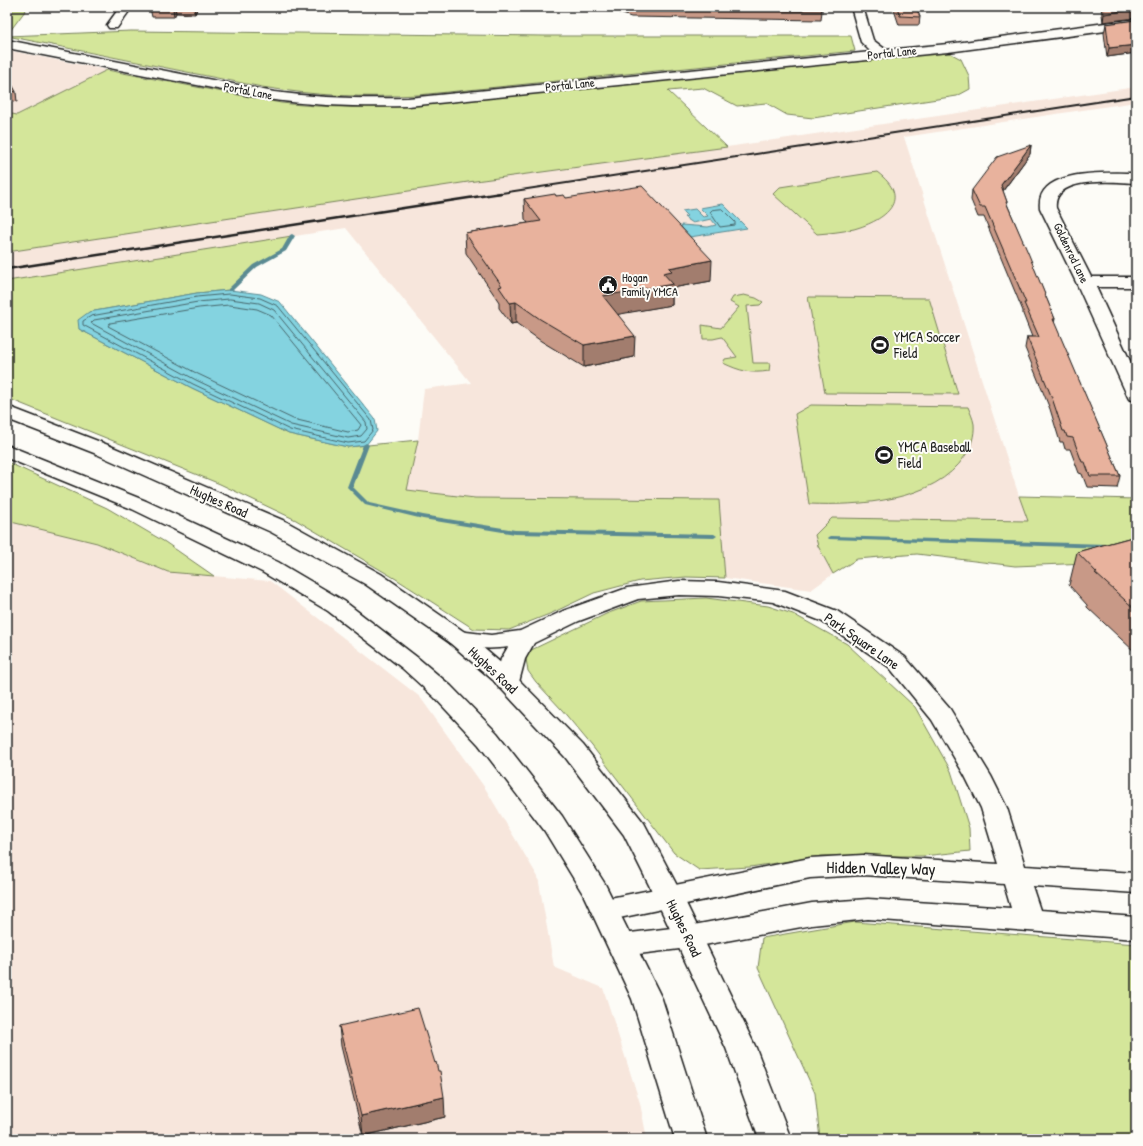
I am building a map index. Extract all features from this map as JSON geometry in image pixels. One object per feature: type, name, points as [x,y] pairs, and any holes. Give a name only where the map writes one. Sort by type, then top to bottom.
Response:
[{"type":"street","points":[[113,25],[126,7]]},
{"type":"street","points":[[857,7],[867,42],[882,54]]},
{"type":"street","name":"Portal Lane","points":[[7,44],[274,96],[304,100],[360,103],[408,102],[948,48],[1136,23]]},
{"type":"street","name":"Goldenrod Lane","points":[[1136,178],[1098,177],[1073,181],[1054,189],[1047,200],[1048,208],[1085,282],[1136,394]]},
{"type":"street","points":[[1085,282],[1136,282]]},
{"type":"street","name":"Hughes Road","points":[[7,412],[101,449],[279,527],[373,578],[458,638],[508,682],[574,751],[635,830],[669,897],[741,1048],[775,1139]]},
{"type":"street","points":[[7,451],[139,506],[204,535],[270,568],[336,606],[410,663],[443,692],[488,739],[553,823],[605,910],[647,999],[691,1139]]},
{"type":"street","name":"Park Square Lane","points":[[458,638],[491,642],[525,638],[571,616],[635,593],[679,588],[724,590],[777,596],[829,616],[897,662],[941,715],[986,789],[994,808],[1016,874],[1029,920]]},
{"type":"street","points":[[508,682],[513,659],[525,638]]},
{"type":"street","name":"Hidden Valley Way","points":[[605,910],[770,875],[827,866],[863,865],[1136,883]]},
{"type":"street","points":[[622,945],[688,937],[812,914],[868,909],[1136,928]]},
{"type":"shaded area","points":[[7,50],[107,70],[17,115],[7,113]]},
{"type":"shaded area","points":[[1136,87],[1136,102],[904,137],[1019,496],[1029,521],[832,518],[818,546],[833,574],[811,590],[725,578],[719,500],[475,498],[407,490],[418,440],[424,389],[471,383],[346,228],[7,281],[7,252],[468,182],[727,147]]},
{"type":"shaded area","points":[[7,521],[97,543],[168,572],[270,581],[420,697],[485,788],[538,877],[554,967],[603,988],[640,1103],[647,1139],[7,1139]]},
{"type":"green space","points":[[7,7],[28,7],[7,35]]},
{"type":"green space","points":[[131,31],[545,36],[851,36],[855,51],[418,95],[359,96],[321,94],[262,87],[7,36]]},
{"type":"green space","points":[[946,51],[961,59],[969,76],[970,89],[957,96],[813,118],[787,115],[766,103],[737,106],[703,88],[668,91],[727,147],[468,182],[7,252],[7,113],[17,115],[107,70],[281,103],[332,107],[383,107],[417,105]]},
{"type":"green space","points":[[877,172],[888,182],[893,191],[894,200],[891,207],[885,214],[866,225],[854,229],[817,234],[773,194],[780,187]]},
{"type":"green space","points":[[292,236],[284,250],[254,266],[230,290],[197,293],[89,312],[79,329],[192,388],[289,434],[348,447],[418,440],[407,490],[475,498],[719,500],[725,578],[686,577],[640,581],[594,593],[552,613],[509,630],[474,629],[396,579],[296,520],[220,484],[7,398],[7,281]]},
{"type":"green space","points":[[744,295],[756,298],[763,302],[760,305],[747,306],[753,363],[770,363],[769,371],[746,371],[723,363],[725,359],[737,357],[722,337],[703,339],[702,325],[721,328],[739,307],[730,302],[733,297]]},
{"type":"green space","name":"YMCA Soccer Field","points":[[808,297],[929,298],[958,394],[825,393]]},
{"type":"green space","name":"YMCA Baseball Field","points":[[811,405],[968,407],[974,424],[973,437],[971,445],[965,456],[952,471],[935,483],[915,492],[872,502],[850,504],[809,504],[795,414]]},
{"type":"green space","points":[[7,462],[107,508],[165,542],[214,576],[168,572],[97,543],[7,521]]},
{"type":"green space","points":[[1019,496],[1136,499],[1136,561],[1015,566],[917,554],[857,559],[833,574],[818,546],[815,535],[832,518],[1028,521]]},
{"type":"green space","points":[[706,598],[768,606],[793,614],[847,644],[915,707],[951,771],[969,828],[970,851],[923,856],[822,856],[750,867],[699,870],[674,853],[592,746],[536,682],[528,671],[525,653],[606,614],[641,601]]},
{"type":"green space","points":[[855,922],[1136,944],[1136,1139],[820,1139],[815,1093],[758,968],[762,938]]},
{"type":"water","points":[[723,204],[747,228],[690,237],[682,228],[681,225],[708,227],[716,225],[711,219],[693,223],[684,217],[687,216],[682,211],[695,209],[703,217],[708,216],[700,208]]},
{"type":"water","points":[[230,290],[261,294],[280,302],[375,419],[377,431],[366,445],[348,447],[289,434],[192,388],[79,329],[78,320],[89,312],[197,293]]},
{"type":"building","points":[[173,7],[173,8],[150,8]]},
{"type":"building","points":[[626,7],[821,7],[822,11],[631,9]]},
{"type":"building","points":[[897,7],[916,7],[920,17],[900,16]]},
{"type":"building","points":[[1103,7],[1136,7],[1136,9],[1104,14]]},
{"type":"building","points":[[1136,20],[1136,45],[1109,48],[1106,24]]},
{"type":"building","points":[[7,75],[16,92],[7,90]]},
{"type":"building","points":[[1031,145],[1001,185],[1006,202],[1055,319],[1053,319],[1120,476],[1090,476],[1085,462],[1082,462],[1073,438],[1067,437],[1065,431],[1063,431],[1052,398],[1027,337],[1039,337],[985,207],[980,207],[972,190],[997,157]]},
{"type":"building","name":"Hogan Family YMCA","points":[[642,186],[712,260],[669,268],[672,271],[663,273],[673,284],[603,296],[635,336],[584,345],[540,319],[516,302],[510,303],[499,287],[502,286],[465,233],[541,221],[524,199],[555,194],[556,196],[564,195],[566,198]]},
{"type":"building","points":[[1136,536],[1136,610],[1095,573],[1097,573],[1077,552]]},
{"type":"building","points":[[418,1008],[435,1063],[436,1062],[438,1071],[440,1071],[444,1097],[361,1116],[339,1026]]},
{"type":"waterway","points":[[230,290],[255,266],[284,250],[292,236]]},
{"type":"waterway","points":[[366,445],[350,487],[367,504],[423,517],[515,532],[714,536]]},
{"type":"waterway","points":[[831,538],[1107,546]]},
{"type":"railway","points":[[495,194],[1136,96]]},
{"type":"railway","points":[[7,269],[501,193]]},
{"type":"place","name":"Hogan Family YMCA","points":[[608,285]]},
{"type":"place","name":"YMCA Soccer Field","points":[[880,345]]},
{"type":"place","name":"YMCA Baseball Field","points":[[884,455]]}]
